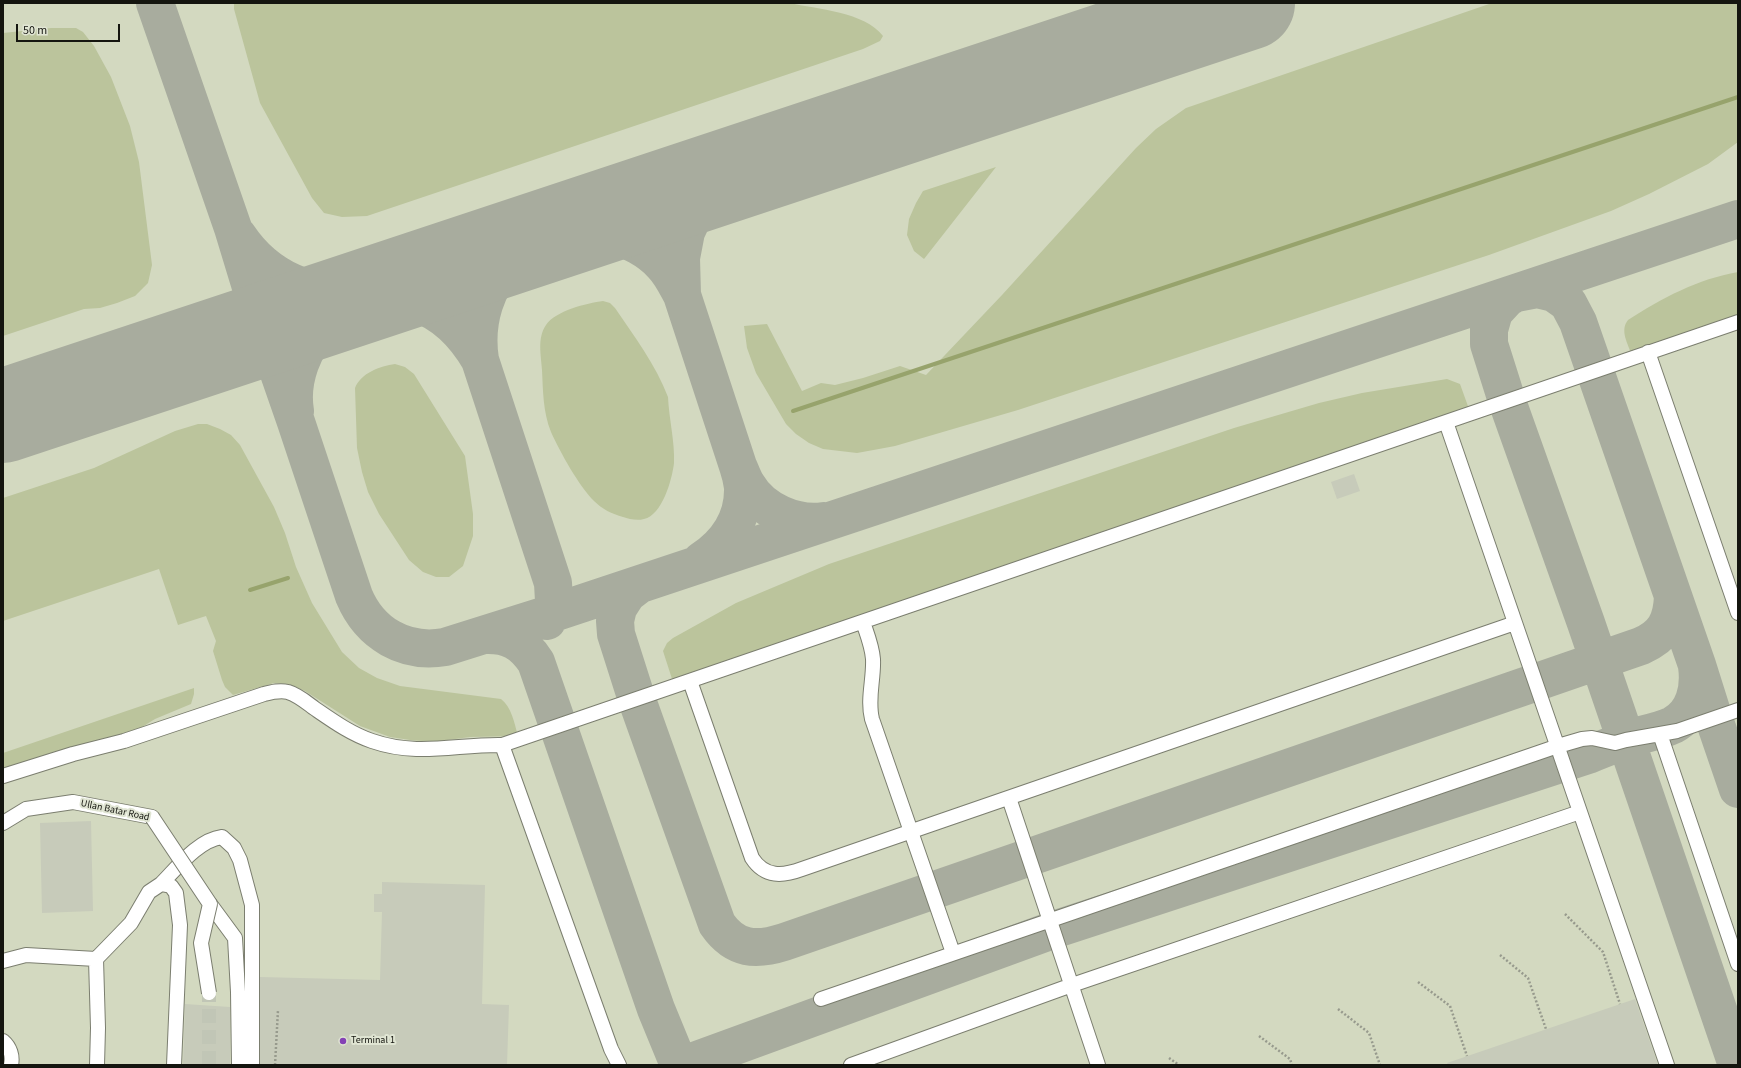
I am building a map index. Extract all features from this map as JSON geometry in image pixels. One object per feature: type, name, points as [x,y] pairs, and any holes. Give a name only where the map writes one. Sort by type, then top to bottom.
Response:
[{"type":"street","points":[[3,776],[73,754],[124,741],[264,694],[279,691],[294,694],[346,730],[362,737],[397,748],[437,750],[502,745],[1738,322]]},
{"type":"street","points":[[1648,352],[1738,613]]},
{"type":"street","points":[[1446,422],[1667,1065]]},
{"type":"street","points":[[863,622],[873,660],[870,711],[953,953]]},
{"type":"street","points":[[690,681],[750,853],[756,864],[762,869],[771,873],[788,874],[1515,623]]},
{"type":"street","points":[[821,999],[1558,746],[1582,739],[1592,738],[1615,744],[1677,731],[1738,710]]},
{"type":"street","points":[[1660,734],[1738,964]]},
{"type":"street","points":[[502,745],[610,1049],[619,1065]]},
{"type":"street","points":[[1009,798],[1098,1065]]},
{"type":"street","name":"Ullan Batar Road","points":[[3,823],[26,809],[73,802],[152,817],[210,904],[235,938],[238,992],[239,1065]]},
{"type":"street","points":[[851,1065],[1072,985],[1580,812]]},
{"type":"street","points":[[97,1065],[98,1028],[96,959],[131,922],[149,892],[161,884],[201,845],[212,838],[222,837],[234,848],[244,872],[252,905],[252,1065]]},
{"type":"street","points":[[161,884],[171,886],[176,893],[180,925],[174,1065]]},
{"type":"street","points":[[209,994],[201,943],[210,904]]},
{"type":"street","points":[[3,960],[26,955],[96,959]]},
{"type":"street","points":[[3,1041],[8,1045],[12,1058],[11,1065]]},
{"type":"street","points":[[610,1049],[612,1065]]},
{"type":"path","points":[[1565,914],[1603,952],[1620,1004]]},
{"type":"path","points":[[1500,954],[1528,978],[1546,1029]]},
{"type":"path","points":[[1418,982],[1450,1006],[1467,1056]]},
{"type":"path","points":[[1338,1009],[1369,1032],[1380,1065]]},
{"type":"path","points":[[275,1065],[278,1010]]},
{"type":"path","points":[[1259,1036],[1290,1059],[1292,1065]]},
{"type":"path","points":[[1169,1058],[1179,1065]]},
{"type":"shaded area","points":[[3,3],[1738,3],[1738,1065],[3,1065]]},
{"type":"shaded area","points":[[234,3],[789,3],[853,17],[875,28],[883,36],[880,41],[863,49],[367,216],[342,217],[324,213],[312,198],[260,103],[234,9]]},
{"type":"shaded area","points":[[1492,3],[1738,3],[1738,142],[1708,164],[1649,194],[1611,211],[1489,255],[1018,410],[895,446],[857,453],[823,449],[809,443],[796,434],[786,424],[756,373],[747,348],[744,326],[767,324],[802,391],[821,383],[835,385],[900,366],[926,375],[1002,295],[1136,148],[1156,129],[1186,108]]},
{"type":"shaded area","points":[[51,28],[76,28],[83,32],[94,46],[111,77],[130,126],[139,162],[152,265],[148,283],[135,296],[100,308],[84,309],[3,336],[3,33]]},
{"type":"shaded area","points":[[996,167],[924,259],[914,251],[907,235],[909,219],[923,191]]},
{"type":"shaded area","points":[[1738,272],[1738,316],[1631,353],[1624,332],[1628,320],[1681,290],[1709,279]]},
{"type":"shaded area","points":[[603,301],[610,303],[615,308],[637,340],[651,362],[668,397],[674,447],[673,470],[661,504],[650,516],[641,520],[630,519],[611,513],[597,504],[588,495],[570,468],[551,432],[545,409],[540,347],[543,330],[550,320],[572,308]]},
{"type":"shaded area","points":[[395,364],[405,367],[414,374],[465,456],[473,514],[473,536],[463,566],[449,577],[436,577],[423,572],[409,560],[379,514],[368,492],[362,472],[357,448],[355,388],[366,374],[383,366]]},
{"type":"shaded area","points":[[1447,379],[1460,384],[1469,409],[673,682],[663,651],[667,643],[673,638],[736,603],[829,564],[1234,428],[1319,403],[1362,393]]},
{"type":"shaded area","points":[[198,424],[207,424],[220,429],[231,435],[240,445],[274,507],[285,533],[296,567],[312,603],[342,652],[359,668],[377,678],[400,686],[501,699],[510,711],[518,736],[470,737],[433,742],[410,740],[390,737],[360,726],[305,691],[289,684],[274,683],[233,695],[225,687],[222,680],[213,651],[216,641],[206,616],[178,625],[159,569],[3,621],[3,498],[94,468],[175,431]]},
{"type":"shaded area","points":[[194,688],[191,704],[155,719],[142,727],[120,735],[3,768],[3,753]]},
{"type":"building","points":[[1354,474],[1360,491],[1337,499],[1331,482]]},
{"type":"building","points":[[91,821],[93,911],[42,913],[40,823]]},
{"type":"building","points":[[382,882],[485,885],[482,1004],[509,1005],[507,1065],[260,1065],[260,977],[380,980],[382,912],[374,912],[374,894],[382,894]]},
{"type":"building","points":[[1635,999],[1658,1065],[1448,1065],[1447,1063]]},
{"type":"building","points":[[185,1004],[230,1007],[230,1065],[183,1065]]},
{"type":"waterway","points":[[793,411],[1738,97]]},
{"type":"waterway","points":[[250,590],[288,578]]},
{"type":"taxiway","points":[[155,3],[233,228],[264,330],[354,596],[369,621],[379,631],[403,644],[416,647],[445,647],[550,614],[1738,219]]},
{"type":"taxiway","points":[[756,166],[716,189],[704,201],[693,217],[686,232],[681,258],[682,295],[738,466],[747,485],[761,502],[781,514],[802,521],[824,521]]},
{"type":"taxiway","points":[[547,621],[554,601],[553,583],[480,360],[479,331],[484,305],[495,281],[510,260],[531,245],[554,235],[581,231],[617,237],[631,242],[645,250],[665,267],[682,295]]},
{"type":"taxiway","points":[[238,236],[263,264],[292,282],[325,293],[343,296],[402,300],[416,303],[436,312],[461,333],[480,360]]},
{"type":"taxiway","points":[[1737,1065],[1586,623],[1507,401],[1489,344],[1489,330],[1494,312],[1507,298],[1516,293],[1537,289],[1554,293],[1568,303],[1578,322],[1697,665],[1738,789]]},
{"type":"taxiway","points":[[295,411],[294,387],[296,376],[310,343],[329,320],[359,298]]},
{"type":"taxiway","points":[[701,561],[719,547],[726,539],[741,510],[743,487],[738,466]]},
{"type":"taxiway","points":[[640,584],[627,594],[618,608],[615,621],[616,634],[637,700],[717,924],[731,939],[747,946],[755,947],[764,947],[784,942],[1641,646],[1656,638],[1665,627],[1671,613],[1673,596]]},
{"type":"taxiway","points":[[485,635],[501,636],[520,644],[536,662],[656,1009],[679,1065]]},
{"type":"taxiway","points":[[683,1065],[1053,930],[1588,755],[1637,736],[1669,727],[1680,720],[1691,707],[1697,691],[1697,666]]},
{"type":"runway","points":[[3,416],[1248,3]]},
{"type":"tunnel","points":[[209,993],[209,1065]]},
{"type":"place","name":"Terminal 1","points":[[343,1041]]}]
